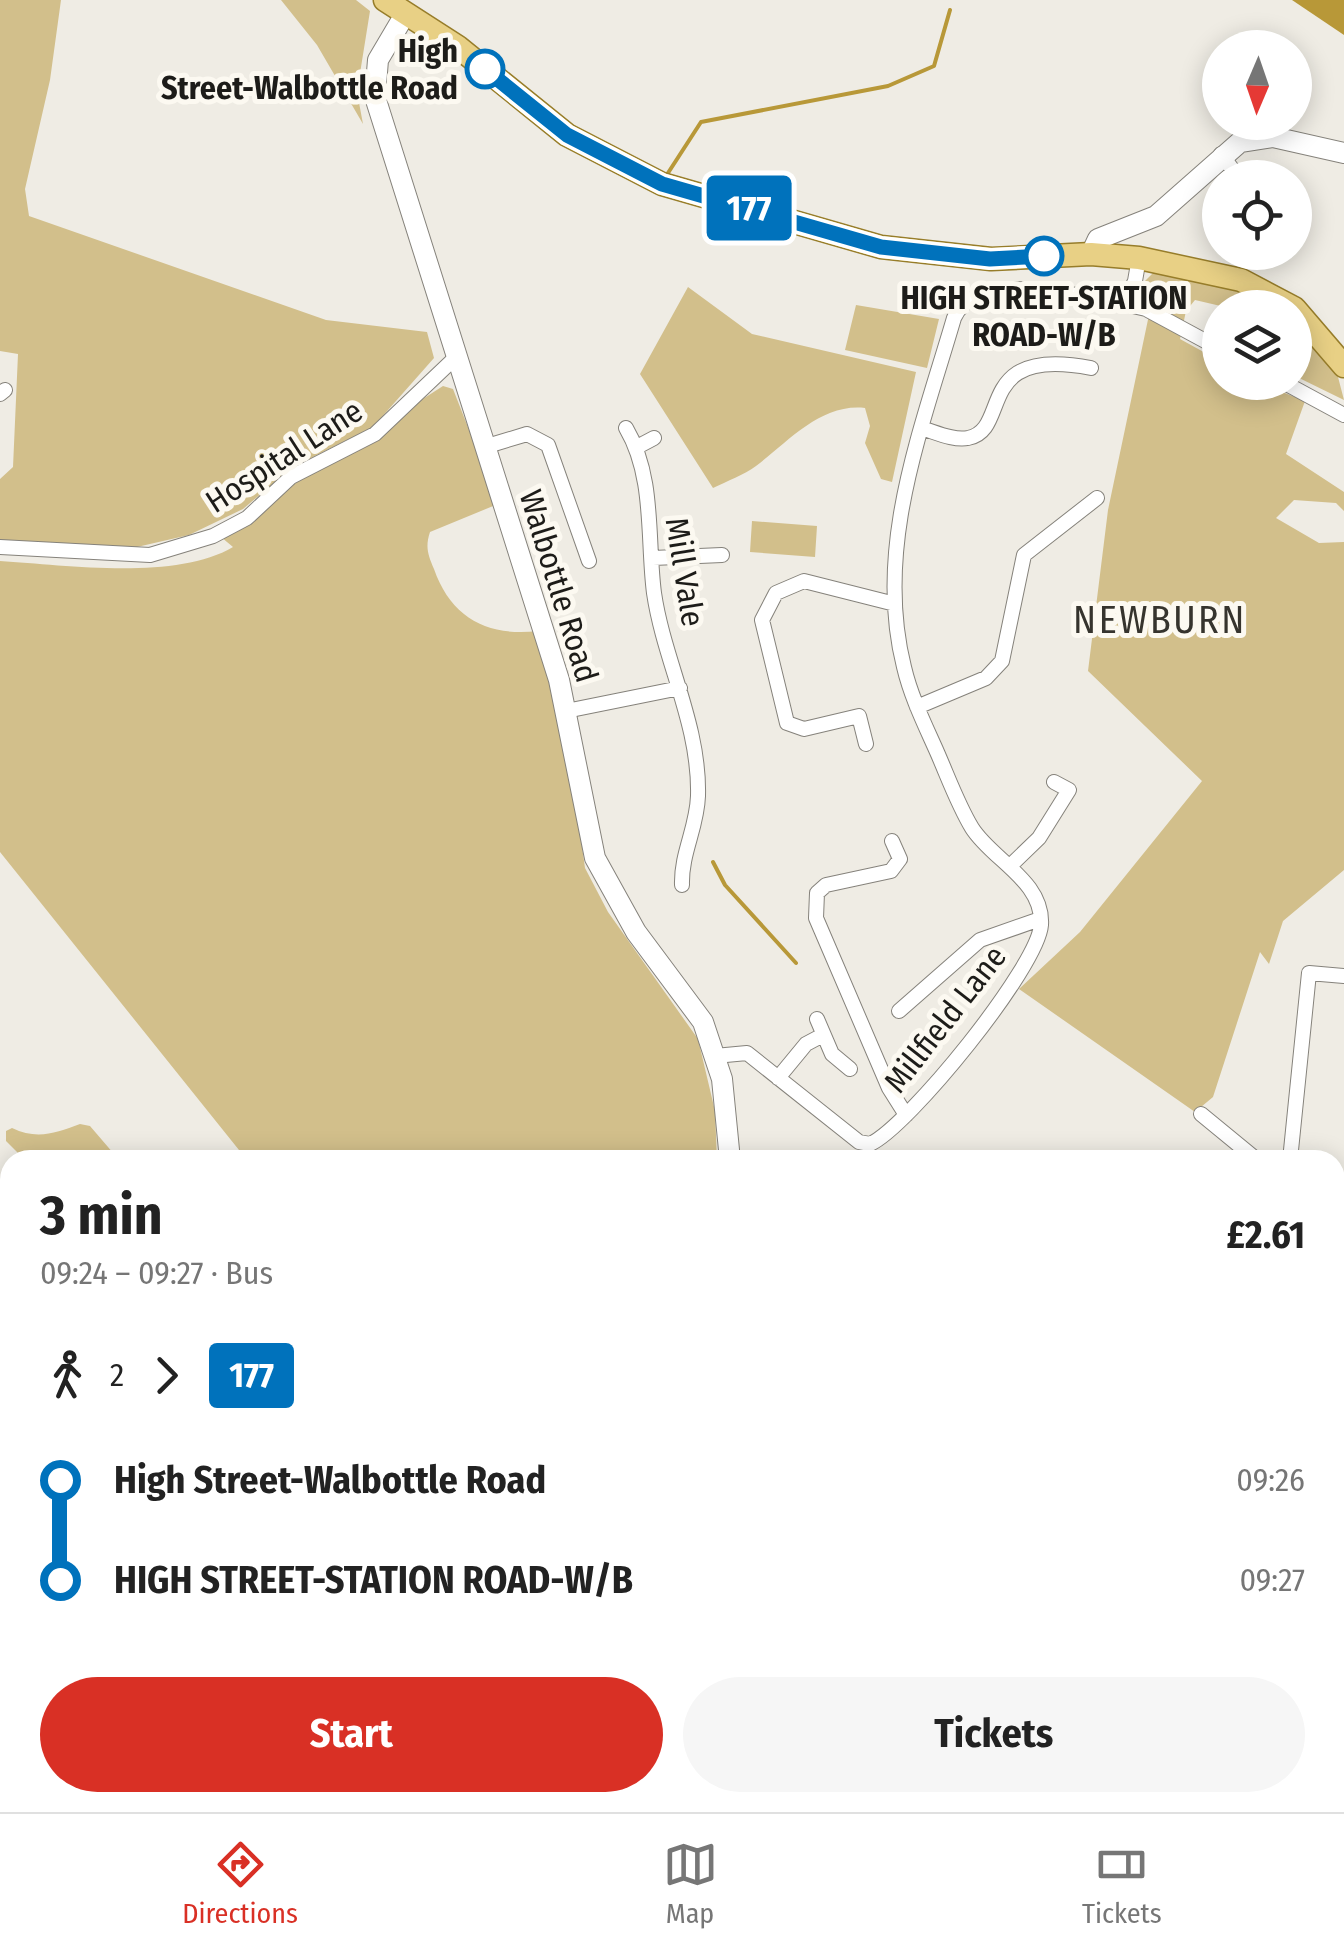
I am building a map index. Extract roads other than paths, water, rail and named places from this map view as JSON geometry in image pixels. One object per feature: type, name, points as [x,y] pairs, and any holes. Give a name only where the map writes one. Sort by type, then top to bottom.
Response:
[{"type":"main road","points":[[385,0],[404,16],[458,47],[567,135],[662,184],[881,247],[990,259],[1091,254],[1139,258],[1241,280],[1260,290]]},
{"type":"main road","points":[[1312,329],[1344,366]]},
{"type":"street","name":"Walbottle Road","points":[[404,16],[378,60],[373,85],[566,711],[600,871],[636,932],[696,1009],[722,1079],[729,1150]]},
{"type":"street","points":[[1091,254],[1098,239],[1146,223],[1166,209],[1221,154],[1240,142],[1260,136],[1344,152]]},
{"type":"street","points":[[1221,154],[1226,160]]},
{"type":"street","points":[[1124,304],[1135,281],[1139,258]]},
{"type":"street","points":[[899,1011],[980,940],[1040,919],[1025,884],[971,827],[917,707],[904,668],[895,604],[898,522],[954,318],[972,295],[990,290],[1045,292],[1146,309],[1202,339]]},
{"type":"street","name":"Hospital Lane","points":[[0,547],[150,555],[213,536],[247,518],[291,477],[375,434],[455,358]]},
{"type":"street","points":[[922,428],[972,438],[985,427],[1004,386],[1021,370],[1047,362],[1090,368]]},
{"type":"street","points":[[1312,398],[1344,416]]},
{"type":"street","name":"Mill Vale","points":[[626,428],[642,464],[654,595],[696,759],[698,796],[694,830],[681,857],[682,885]]},
{"type":"street","points":[[484,447],[526,434],[548,445],[589,561]]},
{"type":"street","points":[[637,447],[654,438]]},
{"type":"street","points":[[917,707],[993,674],[1002,660],[1024,555],[1098,498]]},
{"type":"street","points":[[653,558],[722,555]]},
{"type":"street","points":[[866,744],[860,716],[804,729],[786,723],[762,620],[776,592],[804,582],[895,604]]},
{"type":"street","points":[[566,711],[680,688]]},
{"type":"street","points":[[1010,866],[1060,810],[1070,790],[1054,782]]},
{"type":"street","points":[[892,841],[900,858],[892,871],[826,885],[817,894],[816,918],[889,1088],[906,1115]]},
{"type":"street","name":"Millfield Lane","points":[[778,1078],[859,1142],[870,1144],[882,1139],[1007,995],[1038,938],[1040,919]]},
{"type":"street","points":[[1291,1150],[1309,973],[1344,976]]},
{"type":"street","points":[[816,1020],[832,1054],[850,1069]]},
{"type":"street","points":[[715,1056],[747,1053],[778,1078],[806,1044],[823,1036]]},
{"type":"street","points":[[1201,1114],[1245,1150]]},
{"type":"waterway","points":[[668,173],[701,122],[888,86],[934,66],[950,10]]},
{"type":"waterway","points":[[713,862],[725,885],[796,963]]},
{"type":"place","name":"High Street-Walbottle Road","points":[[485,69]]},
{"type":"place","name":"HIGH STREET-STATION ROAD-W/B","points":[[1044,256]]},
{"type":"district","name":"NEWBURN","points":[[1160,620]]}]
